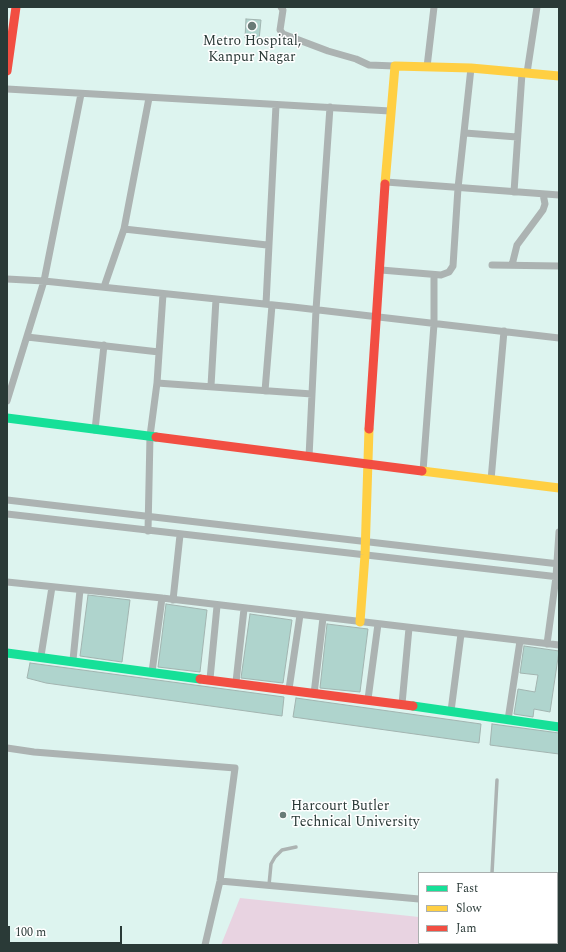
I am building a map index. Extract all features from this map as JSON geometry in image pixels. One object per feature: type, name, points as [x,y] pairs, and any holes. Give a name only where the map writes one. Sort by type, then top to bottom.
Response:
[{"type":"street","points":[[7,71],[16,7]]},
{"type":"street","points":[[281,7],[283,10],[280,30],[283,34],[370,65],[471,68],[559,76]]},
{"type":"street","points":[[427,67],[434,7]]},
{"type":"street","points":[[514,192],[517,137],[524,73],[537,7]]},
{"type":"street","points":[[360,622],[365,555],[367,464],[378,317],[390,111],[395,66]]},
{"type":"street","points":[[381,270],[434,275],[449,272],[454,266],[458,188],[471,68]]},
{"type":"street","points":[[7,89],[390,111]]},
{"type":"street","points":[[7,401],[44,281],[81,94]]},
{"type":"street","points":[[104,287],[124,229],[149,98]]},
{"type":"street","points":[[265,391],[269,305],[267,245],[276,105]]},
{"type":"street","points":[[309,457],[316,310],[330,108]]},
{"type":"street","points":[[465,133],[517,137]]},
{"type":"street","points":[[386,182],[559,195]]},
{"type":"street","points":[[512,265],[517,245],[543,210],[545,204],[543,194]]},
{"type":"street","points":[[124,229],[267,245]]},
{"type":"street","points":[[492,265],[559,266]]},
{"type":"street","points":[[423,471],[434,324],[434,275]]},
{"type":"street","points":[[7,279],[104,287],[559,338]]},
{"type":"street","points":[[148,531],[150,436],[157,382],[163,294]]},
{"type":"street","points":[[211,386],[216,299]]},
{"type":"street","points":[[491,480],[504,331]]},
{"type":"street","points":[[27,337],[159,352]]},
{"type":"street","points":[[95,430],[104,345]]},
{"type":"street","points":[[157,382],[312,394]]},
{"type":"street","points":[[7,418],[559,488]]},
{"type":"street","points":[[7,500],[558,564]]},
{"type":"street","points":[[7,514],[557,577]]},
{"type":"street","points":[[547,644],[557,577],[559,532]]},
{"type":"street","points":[[173,600],[180,535]]},
{"type":"street","points":[[7,582],[162,598],[217,606],[559,645]]},
{"type":"street","points":[[41,656],[52,587]]},
{"type":"street","points":[[73,660],[80,590]]},
{"type":"street","points":[[152,672],[162,598]]},
{"type":"street","points":[[210,679],[217,606]]},
{"type":"street","points":[[236,682],[244,609]]},
{"type":"street","points":[[290,689],[300,615]]},
{"type":"street","points":[[314,694],[323,618]]},
{"type":"street","points":[[368,699],[378,624]]},
{"type":"street","points":[[402,704],[409,628]]},
{"type":"street","points":[[451,711],[461,634]]},
{"type":"street","points":[[508,720],[520,641]]},
{"type":"street","points":[[7,653],[73,660],[152,672],[290,689],[314,694],[368,699],[559,727]]},
{"type":"street","points":[[7,748],[34,752],[235,768],[220,881],[205,945]]},
{"type":"street","points":[[220,881],[418,899]]},
{"type":"lane","points":[[492,872],[497,780]]},
{"type":"lane","points":[[269,886],[271,864],[275,857],[282,850],[296,847]]},
{"type":"shaded area","points":[[240,898],[418,917],[418,944],[558,944],[559,931],[559,945],[221,945]]},
{"type":"building","points":[[246,19],[261,20],[259,40],[245,38]]},
{"type":"building","points":[[88,595],[130,600],[122,662],[80,656]]},
{"type":"building","points":[[166,604],[207,610],[200,672],[158,667]]},
{"type":"building","points":[[250,614],[292,620],[283,683],[241,678]]},
{"type":"building","points":[[327,624],[368,629],[360,692],[320,688]]},
{"type":"building","points":[[524,646],[559,651],[550,712],[534,709],[533,717],[514,714],[518,689],[535,692],[538,675],[520,673]]},
{"type":"building","points":[[30,663],[284,697],[282,716],[46,683],[27,678]]},
{"type":"building","points":[[296,698],[481,724],[479,743],[293,717]]},
{"type":"building","points":[[492,724],[559,733],[559,754],[490,745]]},
{"type":"traffic: fast","points":[[7,418],[156,437]]},
{"type":"traffic: fast","points":[[7,653],[200,679]]},
{"type":"traffic: fast","points":[[413,706],[559,727]]},
{"type":"traffic: slow","points":[[385,184],[395,66],[471,68],[559,76]]},
{"type":"traffic: slow","points":[[360,622],[365,555],[369,429]]},
{"type":"traffic: slow","points":[[422,471],[559,488]]},
{"type":"traffic: jam","points":[[7,71],[16,7]]},
{"type":"traffic: jam","points":[[369,429],[385,184]]},
{"type":"traffic: jam","points":[[156,437],[422,471]]},
{"type":"traffic: jam","points":[[200,679],[413,706]]},
{"type":"place","name":"Metro Hospital, Kanpur Nagar","points":[[252,26]]},
{"type":"place","name":"Harcourt Butler Technical University","points":[[283,815]]}]
